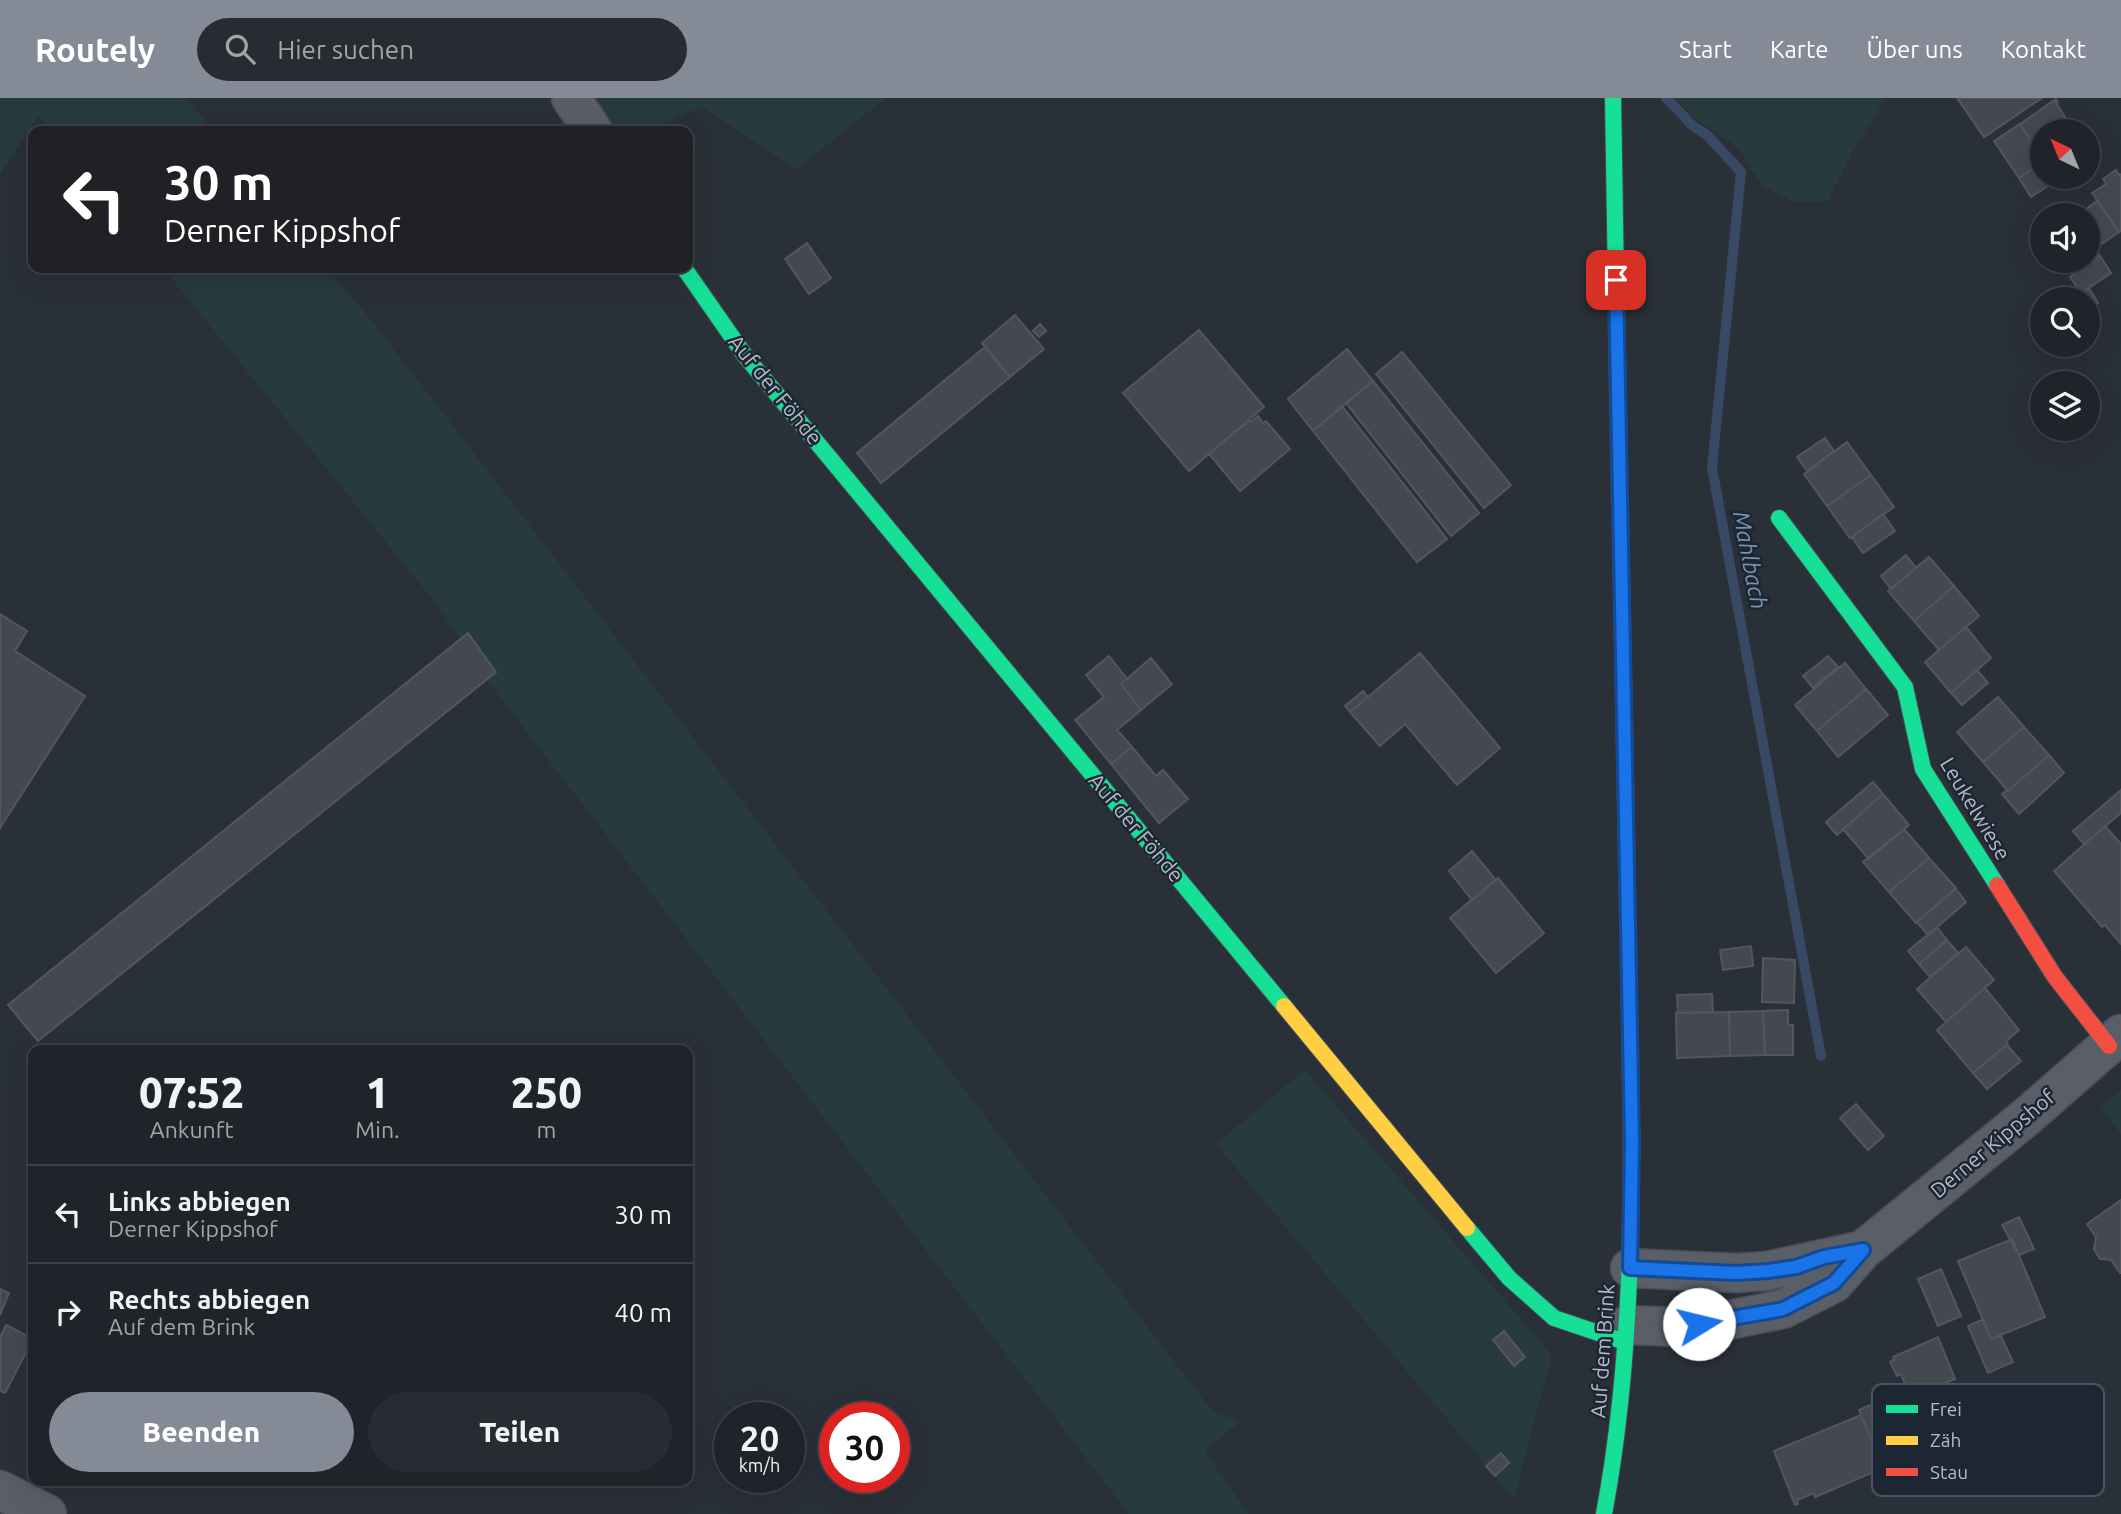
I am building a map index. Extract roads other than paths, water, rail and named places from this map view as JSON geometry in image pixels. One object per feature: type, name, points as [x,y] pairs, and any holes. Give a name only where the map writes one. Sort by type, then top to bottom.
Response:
[{"type":"street","points":[[571,98],[590,126]]},
{"type":"street","name":"Auf dem Brink","points":[[1604,1514],[1616,1450],[1626,1333],[1632,1141],[1613,98]]},
{"type":"street","name":"Auf der Föhde","points":[[687,273],[746,357],[1508,1278],[1554,1318],[1626,1333]]},
{"type":"street","name":"Leukelwiese","points":[[1779,517],[1905,687],[1923,769],[2055,977],[2115,1040]]},
{"type":"street","name":"Derner Kippshof","points":[[1626,1333],[1719,1322],[1783,1309],[1834,1283],[1863,1250],[2025,1118],[2115,1040]]},
{"type":"street","name":"Derner Kippshof","points":[[1630,1268],[1736,1273],[1768,1271],[1796,1267],[1824,1257],[1863,1250]]},
{"type":"street","points":[[0,1490],[47,1514]]},
{"type":"waterway","name":"Mahlbach","points":[[1666,98],[1693,126],[1707,135],[1741,172],[1712,468],[1821,1056]]}]
